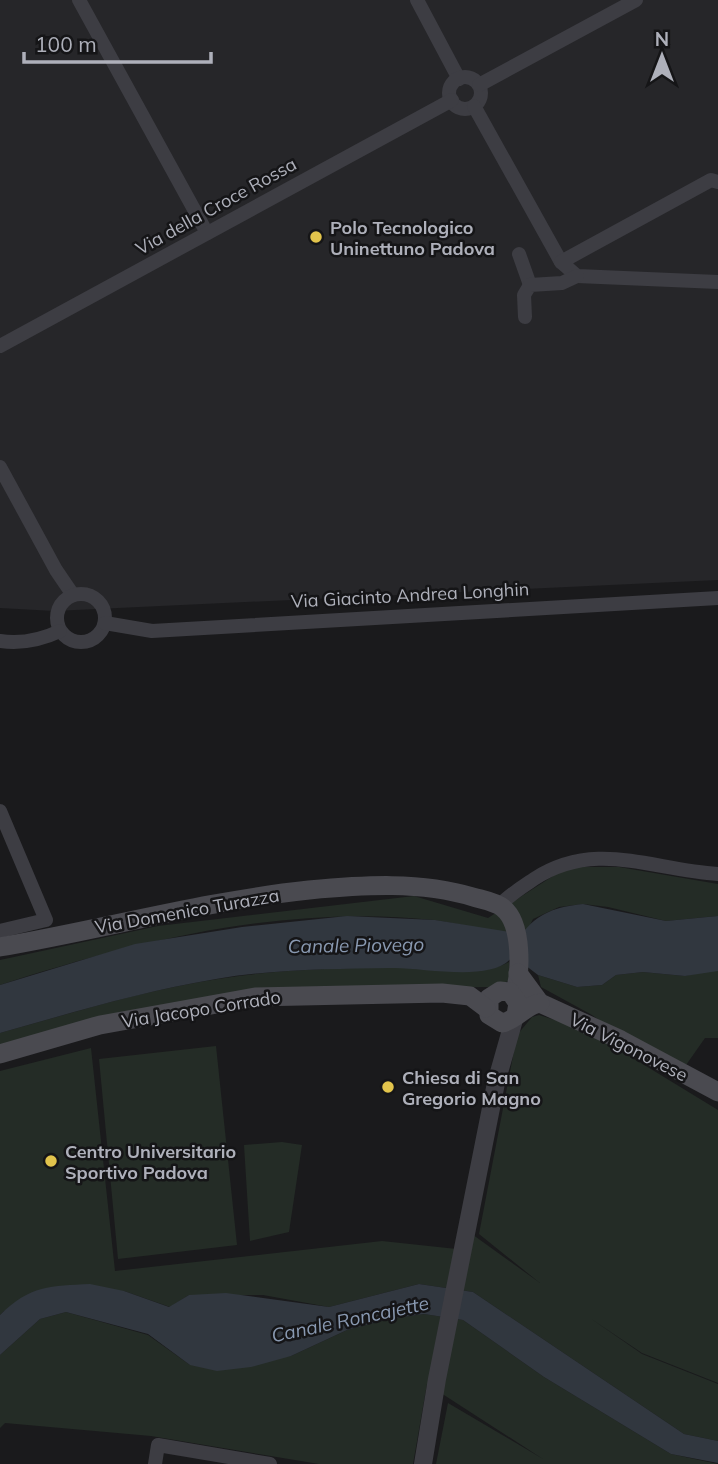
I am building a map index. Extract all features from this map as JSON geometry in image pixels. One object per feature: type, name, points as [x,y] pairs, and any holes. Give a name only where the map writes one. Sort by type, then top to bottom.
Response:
[{"type":"main road","name":"Via Domenico Turazza","points":[[0,947],[239,898],[342,887],[433,888],[499,906]]},
{"type":"main road","points":[[499,906],[509,915],[515,931],[522,1004]]},
{"type":"main road","points":[[505,991],[522,1004],[502,1023],[491,1014],[489,998],[496,992],[505,991]]},
{"type":"main road","name":"Via Jacopo Corrado","points":[[0,1054],[100,1025],[255,996],[442,993],[470,996],[491,1014]]},
{"type":"main road","name":"Via Vigonovese","points":[[522,1004],[621,1040],[718,1092]]},
{"type":"street","points":[[79,0],[207,233]]},
{"type":"street","points":[[417,0],[459,79]]},
{"type":"street","points":[[479,85],[636,0]]},
{"type":"street","points":[[459,79],[473,79],[479,85],[480,97],[474,106],[463,108],[452,100],[450,88],[459,79]]},
{"type":"street","name":"Via della Croce Rossa","points":[[0,346],[452,100]]},
{"type":"street","points":[[474,106],[561,262],[577,276]]},
{"type":"street","points":[[561,262],[711,180],[718,182]]},
{"type":"street","points":[[519,254],[530,285]]},
{"type":"street","points":[[530,285],[562,283],[577,276],[718,282]]},
{"type":"street","points":[[525,317],[524,295],[530,285]]},
{"type":"street","points":[[0,467],[56,570],[73,595]]},
{"type":"street","points":[[73,595],[90,595],[103,607],[105,623],[96,637],[81,642],[73,641],[60,631],[58,610],[73,595]]},
{"type":"street","name":"Via Giacinto Andrea Longhin","points":[[105,623],[152,631],[718,598]]},
{"type":"street","points":[[0,641],[14,643],[45,638],[60,631]]},
{"type":"street","points":[[0,811],[46,920],[0,931]]},
{"type":"street","points":[[499,906],[538,877],[569,862],[620,858],[718,874]]},
{"type":"street","points":[[423,1464],[437,1379],[503,1054],[522,1004]]},
{"type":"street","points":[[491,1014],[502,1037],[503,1054]]},
{"type":"street","points":[[155,1464],[158,1445],[270,1464]]},
{"type":"shaded area","points":[[0,0],[718,0],[718,580],[54,611],[0,608]]},
{"type":"shaded area","points":[[567,867],[619,867],[718,884],[718,916],[666,921],[583,904],[559,907],[533,919],[523,939],[434,920],[379,916],[269,922],[159,940],[0,985],[0,960],[158,926],[414,896],[488,918]]},
{"type":"shaded area","points":[[509,962],[509,981],[489,987],[331,989],[0,1052],[0,1033],[190,984],[264,973],[311,970],[404,967],[470,971]]},
{"type":"shaded area","points":[[718,971],[718,1038],[705,1038],[679,1075],[592,1015],[541,987],[538,975],[577,987],[602,985],[616,975],[643,972],[685,976]]},
{"type":"shaded area","points":[[539,1015],[587,1030],[718,1110],[718,1383],[642,1353],[590,1318],[642,1354],[718,1384],[718,1441],[684,1434],[473,1292],[419,1284],[329,1307],[263,1295],[189,1295],[170,1307],[124,1291],[4,1311],[0,1315],[0,1071],[91,1048],[115,1271],[382,1241],[466,1250],[469,1232],[540,1283],[479,1234],[517,1035],[532,1017]]},
{"type":"shaded area","points":[[216,1046],[237,1245],[118,1259],[99,1059]]},
{"type":"shaded area","points":[[282,1142],[302,1145],[289,1232],[250,1241],[244,1145]]},
{"type":"shaded area","points":[[66,1312],[148,1335],[190,1365],[291,1356],[347,1330],[389,1319],[424,1314],[463,1320],[544,1377],[671,1454],[718,1464],[436,1464],[448,1403],[543,1459],[427,1384],[413,1464],[319,1464],[151,1436],[5,1423],[0,1428],[0,1355],[40,1319]]},
{"type":"water","name":"Canale Piovego","points":[[583,904],[666,921],[718,916],[718,971],[685,976],[643,972],[616,975],[602,985],[577,987],[538,975],[513,956],[503,965],[474,972],[391,968],[260,973],[161,990],[0,1033],[0,985],[135,944],[242,927],[347,916],[435,920],[522,934],[535,920],[549,912]]},
{"type":"water","name":"Canale Roncajette","points":[[90,1284],[124,1291],[169,1307],[189,1295],[226,1293],[329,1307],[419,1284],[473,1292],[684,1434],[718,1441],[718,1463],[671,1454],[544,1377],[463,1320],[424,1314],[389,1319],[347,1330],[291,1356],[251,1367],[217,1371],[190,1365],[148,1334],[66,1312],[40,1319],[0,1355],[0,1315],[11,1305],[42,1289]]},
{"type":"place","name":"Polo Tecnologico Uninettuno Padova","points":[[316,237]]},
{"type":"place","name":"Chiesa di San Gregorio Magno","points":[[388,1087]]},
{"type":"place","name":"Centro Universitario Sportivo Padova","points":[[51,1161]]}]
